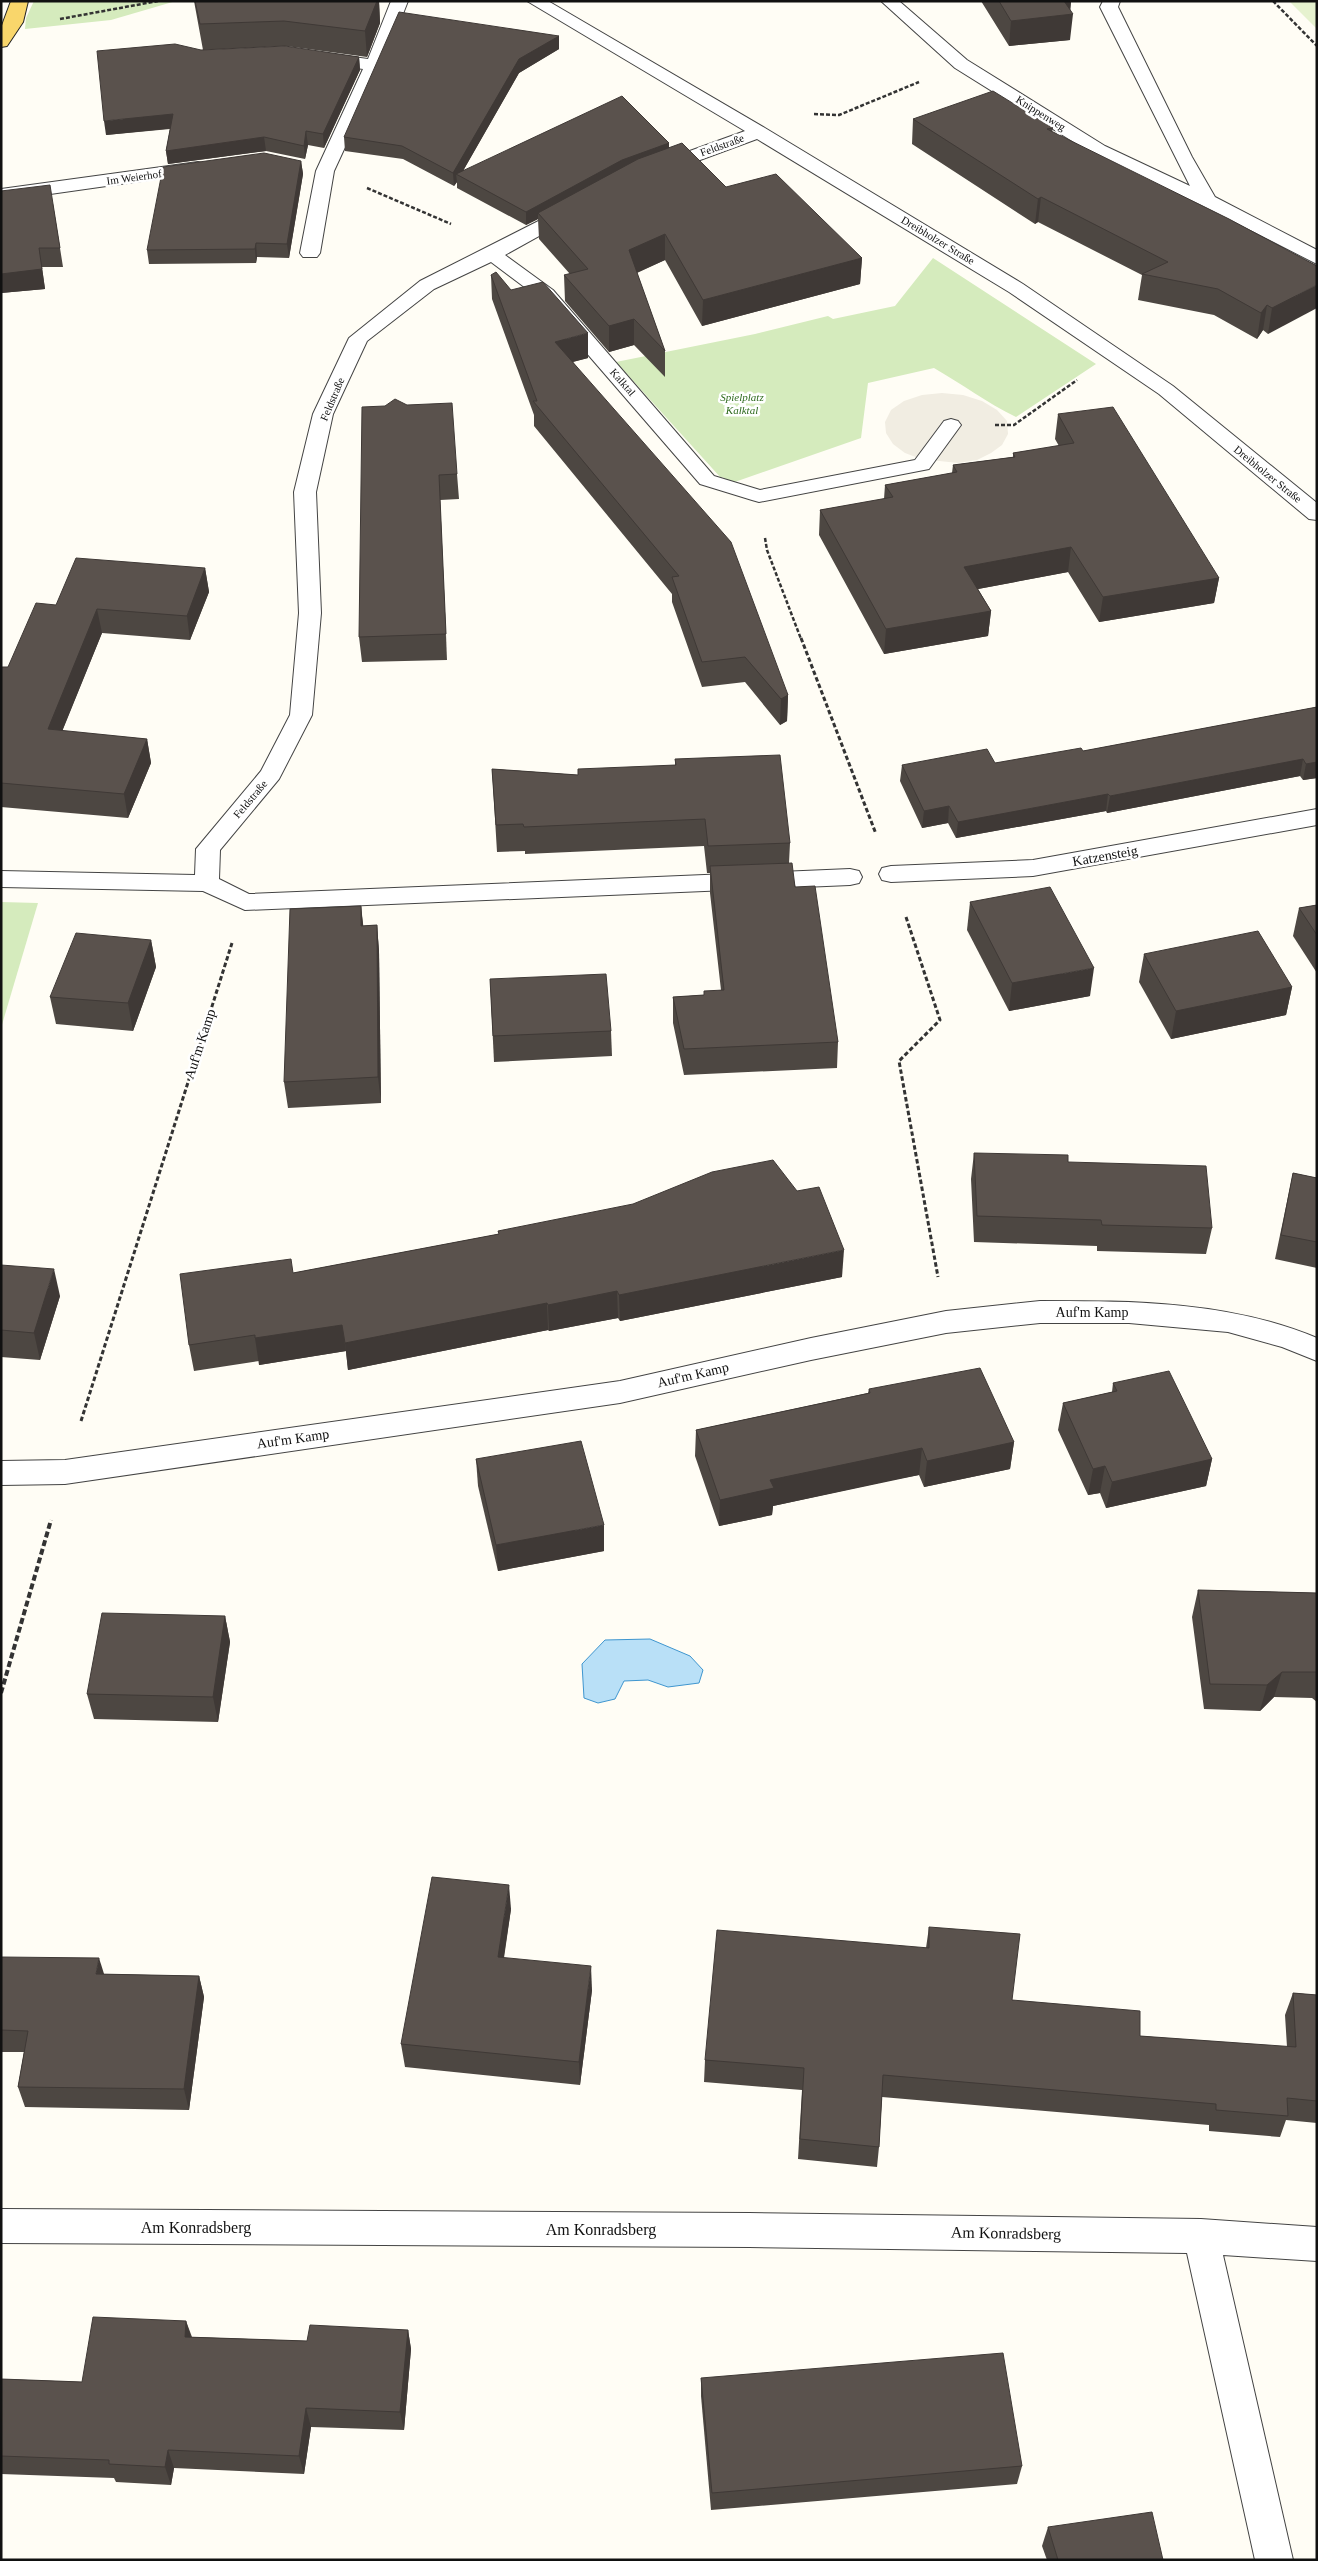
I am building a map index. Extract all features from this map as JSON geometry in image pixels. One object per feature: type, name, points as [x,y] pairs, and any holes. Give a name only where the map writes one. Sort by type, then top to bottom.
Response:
[{"type":"main road","points":[[1,42],[14,22],[20,1]]},
{"type":"street","points":[[310,253],[317,169],[374,65],[400,1]]},
{"type":"street","name":"Dreibholzer Straße","points":[[535,1],[759,132],[1016,288],[1166,390],[1317,514]]},
{"type":"street","name":"Knippenweg","points":[[889,1],[961,64],[1099,150],[1208,201],[1317,258]]},
{"type":"street","points":[[1112,1],[1109,7],[1183,157],[1208,201]]},
{"type":"street","points":[[305,55],[374,65]]},
{"type":"street","name":"Feldstraße","points":[[639,176],[759,132]]},
{"type":"street","name":"Im Weierhof","points":[[1,195],[217,165]]},
{"type":"street","name":"Feldstraße","points":[[206,883],[208,849],[270,774],[301,715],[310,613],[305,492],[324,414],[360,338],[426,284],[492,254],[587,202]]},
{"type":"street","name":"Kalktal","points":[[492,254],[546,294],[707,480],[759,496],[922,465],[951,425]]},
{"type":"street","name":"Katzensteig","points":[[891,874],[1033,868],[1317,817]]},
{"type":"street","points":[[1,879],[206,883],[245,902],[850,877]]},
{"type":"street","name":"Auf'm Kamp","points":[[1,1473],[65,1472],[620,1392],[811,1349],[946,1322],[1040,1312],[1129,1312],[1228,1321],[1288,1338],[1317,1350]]},
{"type":"street","name":"Am Konradsberg","points":[[1,2226],[749,2230],[1201,2236],[1317,2244]]},
{"type":"street","points":[[1201,2236],[1274,2560]]},
{"type":"path","points":[[14,22],[64,19],[158,1]]},
{"type":"path","points":[[1273,1],[1317,46]]},
{"type":"path","points":[[839,115],[961,64]]},
{"type":"path","points":[[317,169],[478,235],[492,254]]},
{"type":"path","points":[[951,425],[1014,425],[1083,376],[1141,373]]},
{"type":"path","points":[[759,496],[767,550],[891,874],[940,1020],[899,1061],[946,1322]]},
{"type":"path","name":"Auf'm Kamp","points":[[1,1693],[65,1472],[245,902]]},
{"type":"green space","points":[[34,1],[176,1],[111,20],[25,29],[26,18]]},
{"type":"green space","points":[[1289,1],[1317,1],[1317,29]]},
{"type":"green space","name":"Spielplatz Kalktal","points":[[933,258],[1096,364],[1016,417],[934,368],[868,383],[861,438],[729,484],[723,477],[721,478],[616,362],[755,334],[828,316],[833,319],[895,306]]},
{"type":"green space","points":[[1,902],[38,903],[1,1028]]},
{"type":"shaded area","points":[[942,393],[963,395],[982,401],[997,410],[1007,421],[1008,434],[1002,445],[977,460],[958,463],[921,459],[905,453],[893,444],[886,433],[885,422],[891,410],[904,401],[922,395]]},
{"type":"water","points":[[650,1639],[690,1656],[703,1670],[699,1683],[668,1687],[648,1680],[624,1681],[615,1699],[598,1703],[584,1698],[582,1664],[605,1640]]},
{"type":"building","points":[[195,1],[377,1],[365,31],[284,21],[200,24]]},
{"type":"building","points":[[999,1],[1064,1],[1073,14],[1011,21]]},
{"type":"building","points":[[399,12],[559,36],[519,59],[453,173],[402,146],[344,137]]},
{"type":"building","points":[[175,44],[201,50],[285,46],[359,57],[323,134],[306,131],[304,146],[264,137],[166,151],[173,114],[104,121],[97,51]]},
{"type":"building","points":[[993,91],[1053,128],[1047,129],[1229,219],[1317,266],[1317,285],[1272,308],[1267,305],[1261,313],[1218,289],[1142,274],[1168,262],[1041,197],[1038,199],[913,119]]},
{"type":"building","points":[[622,96],[669,143],[622,160],[526,212],[456,174]]},
{"type":"building","points":[[682,143],[726,187],[776,174],[862,258],[703,300],[665,234],[629,250],[665,351],[634,319],[609,326],[564,275],[588,269],[538,213],[638,159]]},
{"type":"building","points":[[264,153],[301,161],[287,244],[256,243],[255,249],[147,250],[163,167]]},
{"type":"building","points":[[50,185],[60,248],[39,248],[42,269],[1,274],[1,191]]},
{"type":"building","points":[[496,272],[511,290],[543,282],[588,333],[555,342],[731,542],[788,695],[781,699],[745,657],[702,662],[672,577],[679,576],[533,401],[537,401],[491,275]]},
{"type":"building","points":[[395,399],[407,405],[452,403],[457,474],[439,475],[446,634],[359,637],[362,407],[385,406]]},
{"type":"building","points":[[1113,407],[1219,578],[1103,597],[1071,547],[964,567],[991,611],[886,629],[820,510],[893,497],[885,485],[957,472],[953,465],[1015,457],[1013,453],[1074,443],[1058,414]]},
{"type":"building","points":[[76,558],[205,568],[187,616],[97,609],[48,729],[147,739],[124,794],[1,783],[1,667],[8,667],[36,603],[56,605]]},
{"type":"building","points":[[1317,707],[1317,762],[1306,764],[1303,759],[1110,796],[1108,794],[958,822],[949,806],[924,811],[902,765],[987,749],[995,763],[1081,748],[1083,751]]},
{"type":"building","points":[[780,755],[790,843],[708,846],[705,819],[524,827],[523,824],[496,825],[492,769],[578,775],[578,769],[676,765],[675,759]]},
{"type":"building","points":[[792,863],[795,887],[815,886],[838,1042],[684,1049],[673,997],[704,995],[704,991],[724,990],[710,866]]},
{"type":"building","points":[[1050,887],[1094,968],[1012,983],[970,902]]},
{"type":"building","points":[[1317,905],[1317,935],[1299,908]]},
{"type":"building","points":[[361,906],[361,926],[377,925],[378,1077],[284,1082],[290,909]]},
{"type":"building","points":[[1258,931],[1292,987],[1176,1011],[1144,954]]},
{"type":"building","points":[[76,933],[151,940],[128,1003],[50,997]]},
{"type":"building","points":[[606,974],[611,1031],[493,1036],[490,979]]},
{"type":"building","points":[[974,1153],[1068,1155],[1068,1162],[1206,1166],[1212,1228],[1102,1225],[1101,1220],[977,1216]]},
{"type":"building","points":[[773,1160],[797,1191],[819,1187],[844,1250],[619,1295],[617,1291],[548,1305],[547,1303],[345,1343],[342,1325],[255,1338],[255,1335],[189,1345],[180,1274],[291,1259],[293,1273],[499,1234],[498,1231],[633,1204],[712,1172]]},
{"type":"building","points":[[1293,1173],[1317,1178],[1317,1242],[1281,1235]]},
{"type":"building","points":[[1,1265],[54,1269],[34,1333],[1,1330]]},
{"type":"building","points":[[980,1368],[1014,1442],[927,1461],[922,1448],[770,1480],[774,1488],[720,1500],[696,1430],[870,1393],[869,1389]]},
{"type":"building","points":[[1169,1371],[1212,1459],[1112,1482],[1105,1466],[1093,1469],[1063,1403],[1117,1391],[1113,1383]]},
{"type":"building","points":[[581,1441],[604,1525],[496,1545],[476,1459]]},
{"type":"building","points":[[1198,1590],[1317,1593],[1317,1672],[1282,1672],[1267,1685],[1210,1684]]},
{"type":"building","points":[[102,1613],[225,1616],[213,1697],[87,1694]]},
{"type":"building","points":[[432,1877],[509,1885],[498,1957],[591,1966],[579,2062],[401,2044]]},
{"type":"building","points":[[929,1927],[1020,1934],[1012,2000],[1140,2011],[1140,2036],[1296,2047],[1293,1993],[1317,1995],[1317,2101],[1287,2098],[1288,2116],[1216,2110],[1216,2104],[883,2075],[879,2147],[800,2139],[804,2068],[705,2060],[717,1930],[929,1948]]},
{"type":"building","points":[[1,1957],[99,1958],[96,1974],[199,1976],[184,2089],[18,2087],[28,2031],[1,2030]]},
{"type":"building","points":[[93,2317],[186,2321],[185,2337],[307,2341],[310,2325],[408,2330],[400,2412],[306,2408],[299,2456],[168,2450],[165,2467],[109,2464],[109,2460],[1,2456],[1,2379],[82,2382]]},
{"type":"building","points":[[1003,2353],[1022,2466],[712,2493],[701,2378]]},
{"type":"building","points":[[1152,2512],[1163,2560],[1058,2560],[1048,2527]]}]
